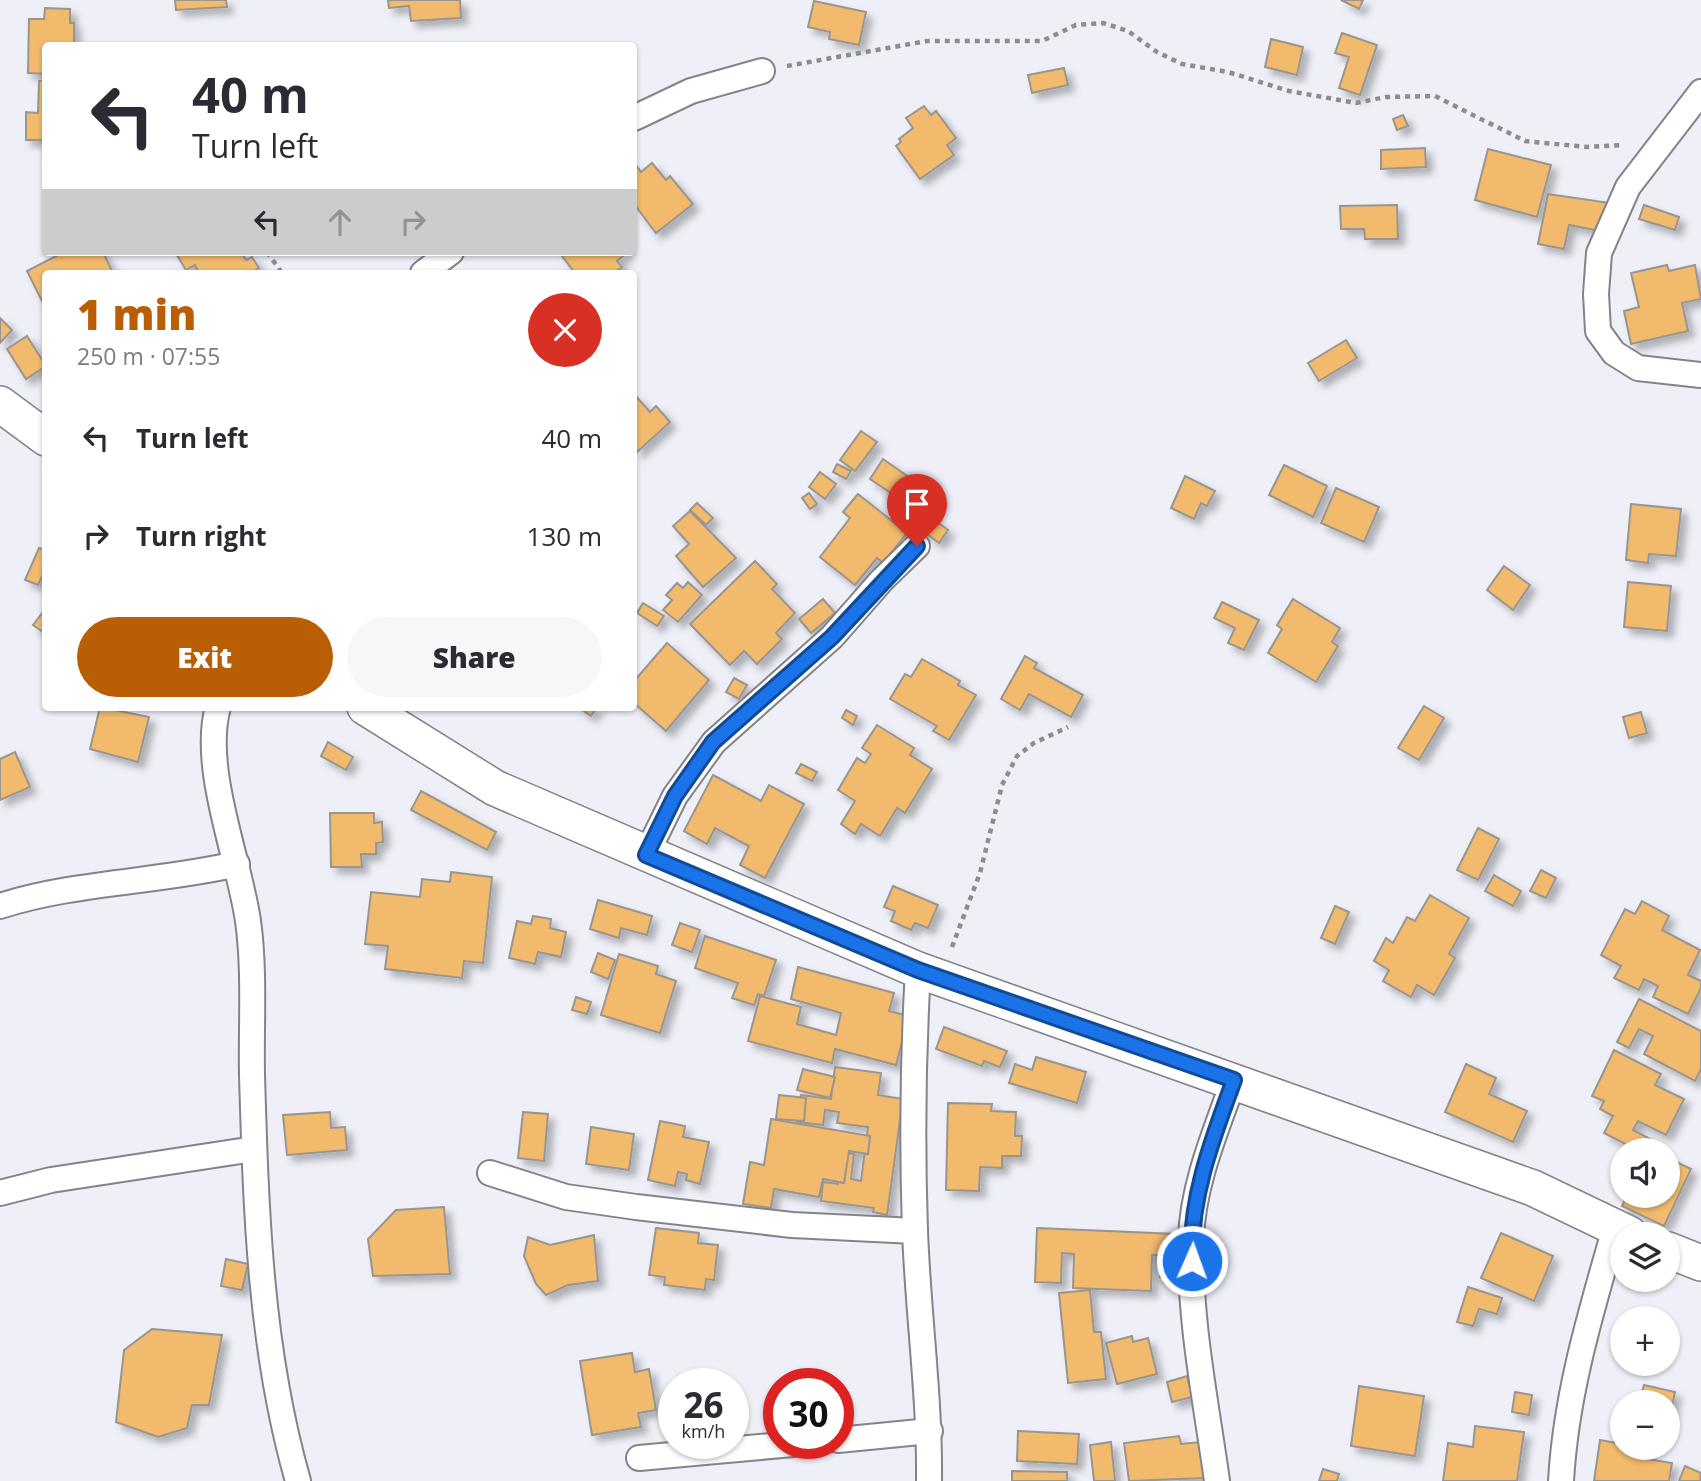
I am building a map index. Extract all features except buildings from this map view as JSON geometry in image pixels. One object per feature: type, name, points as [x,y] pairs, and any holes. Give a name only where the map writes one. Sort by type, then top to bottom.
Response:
[{"type":"street","points":[[637,117],[691,91],[762,71]]},
{"type":"street","points":[[1701,92],[1656,147],[1628,187],[1599,253],[1598,331],[1614,353],[1639,368],[1701,375]]},
{"type":"street","points":[[427,270],[446,256]]},
{"type":"street","points":[[0,404],[42,435]]},
{"type":"street","points":[[646,855],[675,796],[713,742],[832,637],[917,546]]},
{"type":"street","points":[[218,711],[216,772],[248,923],[254,1149],[263,1305],[275,1384],[298,1481]]},
{"type":"street","points":[[371,711],[495,788],[646,855],[930,974],[1533,1188],[1610,1225]]},
{"type":"street","points":[[0,906],[97,887],[184,876],[237,864]]},
{"type":"street","points":[[929,1481],[930,1431],[915,1231],[913,1044],[930,974]]},
{"type":"street","points":[[1217,1481],[1194,1305],[1191,1238],[1199,1190],[1234,1080]]},
{"type":"street","points":[[0,1193],[51,1180],[254,1149]]},
{"type":"street","points":[[490,1173],[566,1197],[792,1225],[915,1231]]},
{"type":"street","points":[[1680,1255],[1701,1263]]},
{"type":"street","points":[[1561,1481],[1564,1426],[1574,1375],[1610,1267]]},
{"type":"street","points":[[854,1438],[930,1431]]},
{"type":"street","points":[[639,1458],[763,1447]]},
{"type":"path","points":[[762,71],[889,45],[927,41],[1042,41],[1076,25],[1103,23],[1128,32],[1157,52],[1182,64],[1228,72],[1325,99],[1356,103],[1386,97],[1435,96],[1525,141],[1586,147],[1656,147]]},
{"type":"path","points":[[930,974],[980,873],[1002,785],[1017,756],[1034,743],[1068,727]]},
{"type":"route","points":[[917,546],[882,580],[832,637],[713,742],[675,796],[646,855],[918,970],[1234,1080],[1215,1130],[1199,1190],[1191,1238],[1192,1261]]}]
